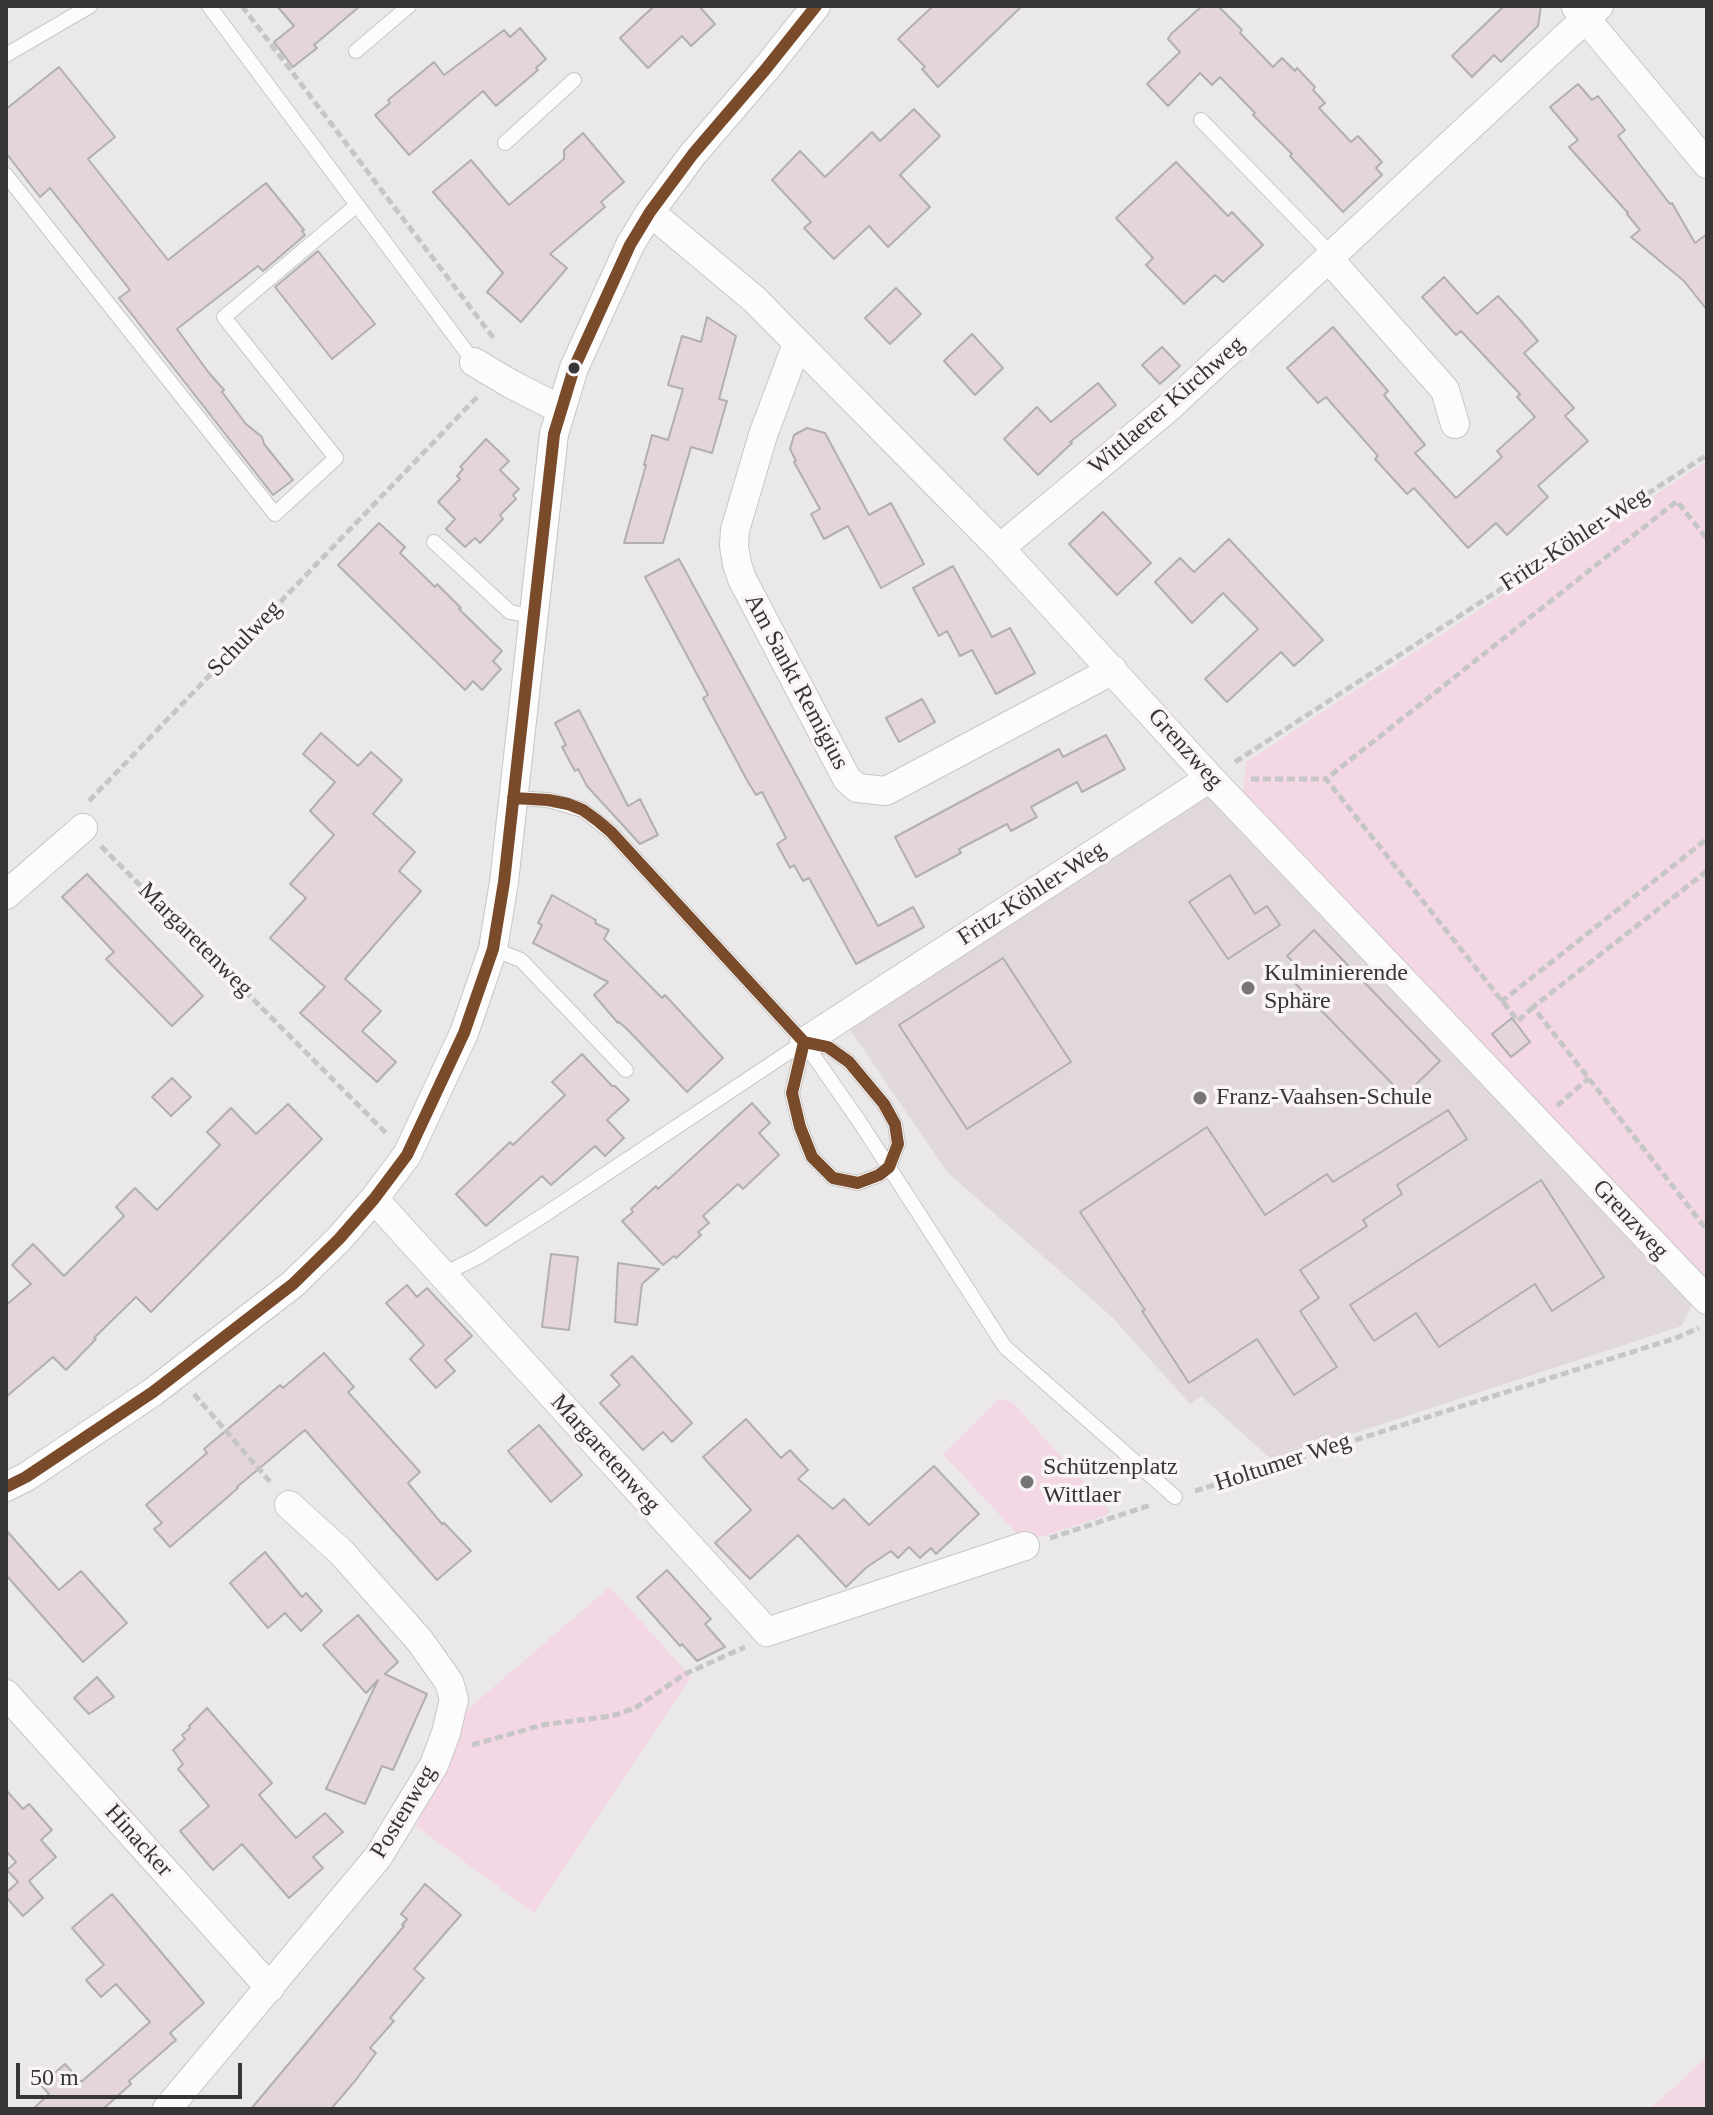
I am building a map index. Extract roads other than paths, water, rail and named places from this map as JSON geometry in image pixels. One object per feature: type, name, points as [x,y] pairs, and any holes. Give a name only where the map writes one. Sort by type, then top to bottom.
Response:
[{"type":"street","points":[[6,1487],[26,1477],[178,1375],[293,1284],[339,1239],[407,1155],[464,1033],[493,949],[504,882],[554,434],[574,368],[630,245],[650,212],[693,154],[816,6]]},
{"type":"street","points":[[1587,10],[1707,164]]},
{"type":"street","name":"Wittlaerer Kirchweg","points":[[1000,548],[1167,409],[1331,258],[1587,10]]},
{"type":"street","name":"Grenzweg","points":[[650,212],[754,299],[1000,548],[1210,778],[1707,1300]]},
{"type":"street","points":[[1331,258],[1445,390],[1455,424]]},
{"type":"street","name":"Am Sankt Remigius","points":[[797,344],[763,435],[735,530],[734,546],[742,579],[847,779],[857,788],[886,791],[1113,670]]},
{"type":"street","points":[[485,369],[560,409]]},
{"type":"street","name":"Fritz-Köhler-Weg","points":[[795,1048],[1210,778]]},
{"type":"street","points":[[6,895],[83,828]]},
{"type":"street","points":[[374,1199],[442,1275]]},
{"type":"street","name":"Margaretenweg","points":[[442,1275],[767,1632],[1025,1546]]},
{"type":"street","name":"Postenweg","points":[[167,2109],[378,1857],[434,1765],[454,1699],[449,1682],[420,1641],[342,1553],[289,1505]]},
{"type":"street","name":"Hinacker","points":[[6,1694],[270,1988]]},
{"type":"lane","points":[[6,55],[90,6]]},
{"type":"lane","points":[[209,6],[357,205],[485,369]]},
{"type":"lane","points":[[356,51],[409,6]]},
{"type":"lane","points":[[505,143],[574,80]]},
{"type":"lane","points":[[1201,120],[1331,258]]},
{"type":"lane","points":[[6,175],[275,514],[336,458],[224,317],[357,205]]},
{"type":"lane","points":[[434,542],[510,612],[535,617]]},
{"type":"lane","points":[[513,798],[548,800],[583,810],[611,832],[795,1048],[889,1167],[1005,1347],[1175,1497]]},
{"type":"lane","points":[[493,949],[521,960],[626,1070]]},
{"type":"lane","points":[[828,1047],[849,1062],[884,1104],[895,1124],[898,1144],[889,1167],[879,1175],[858,1183],[833,1178],[812,1157],[800,1127],[792,1093],[795,1048],[828,1047]]},
{"type":"lane","name":"Fritz-Köhler-Weg","points":[[442,1275],[505,1240],[795,1048]]},
{"type":"place","name":"Kulminierende Sphäre","points":[[1248,988]]},
{"type":"place","name":"Franz-Vaahsen-Schule","points":[[1200,1098]]},
{"type":"place","name":"Schützenplatz Wittlaer","points":[[1027,1482]]}]
